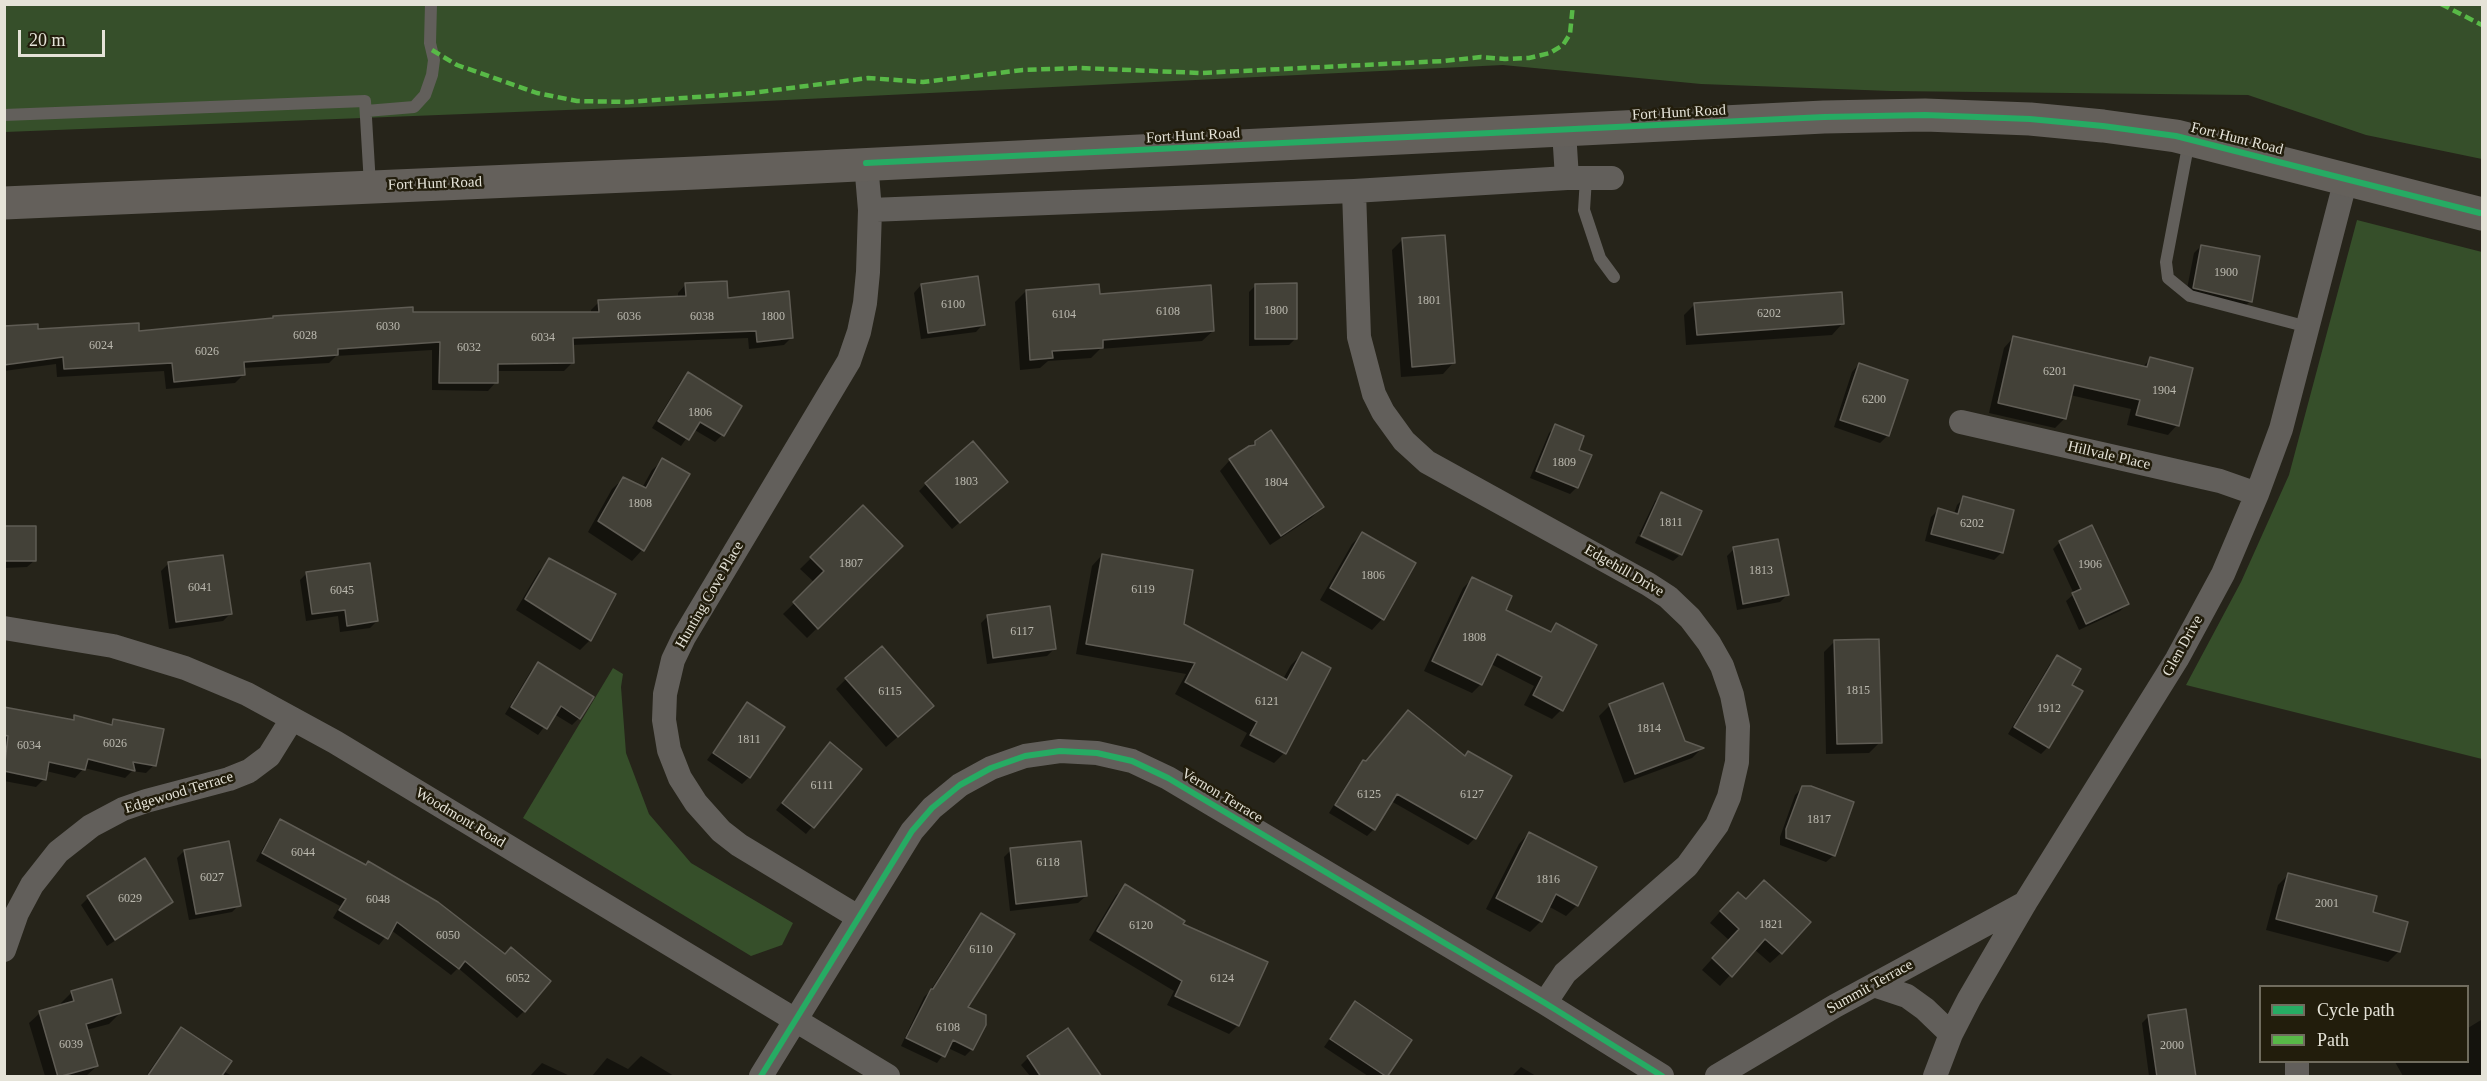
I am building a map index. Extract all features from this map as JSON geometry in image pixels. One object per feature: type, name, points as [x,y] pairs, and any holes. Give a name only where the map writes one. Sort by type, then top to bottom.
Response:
[{"type":"main road","name":"Fort Hunt Road","points":[[4,203],[684,174],[866,163],[1824,117],[1926,115],[2030,119],[2103,126],[2190,140],[2482,214]]},
{"type":"street","points":[[1564,131],[1577,178]]},
{"type":"street","points":[[866,163],[870,210],[1612,178]]},
{"type":"street","name":"Glen Drive","points":[[1935,1077],[1951,1034],[1969,999],[2025,903],[2177,659],[2223,574],[2257,494],[2291,393],[2346,179]]},
{"type":"street","name":"Edgehill Drive","points":[[1354,190],[1359,337],[1374,394],[1383,412],[1404,441],[1427,462],[1668,597],[1690,618],[1709,643],[1722,666],[1732,695],[1738,726],[1737,762],[1729,797],[1717,825],[1687,866],[1565,973],[1545,1003]]},
{"type":"street","name":"Hunting Cove Place","points":[[858,916],[721,831],[696,803],[680,778],[669,750],[664,720],[665,694],[673,660],[684,637],[849,361],[859,332],[865,303],[870,210]]},
{"type":"street","name":"Hillvale Place","points":[[1961,422],[2220,481],[2257,494]]},
{"type":"street","name":"Woodmont Road","points":[[4,628],[113,646],[185,668],[247,694],[335,742],[888,1077]]},
{"type":"street","name":"Edgewood Terrace","points":[[4,950],[17,913],[32,885],[58,852],[83,832],[123,809],[229,779],[249,771],[269,756],[292,719]]},
{"type":"street","name":"Vernon Terrace","points":[[761,1077],[912,831],[932,808],[960,785],[991,768],[1025,756],[1060,752],[1096,753],[1132,761],[1168,778],[1545,1003],[1662,1077]]},
{"type":"street","name":"Summit Terrace","points":[[1717,1077],[1874,985],[2025,903]]},
{"type":"street","points":[[1874,985],[1907,996],[1925,1009],[1951,1034]]},
{"type":"lane","points":[[4,115],[190,108],[414,107],[424,95],[432,75],[434,60],[430,44],[431,4]]},
{"type":"lane","points":[[366,106],[370,187]]},
{"type":"lane","points":[[2190,140],[2166,262],[2168,279],[2190,296],[2308,327]]},
{"type":"lane","points":[[1577,178],[1584,210],[1600,258],[1614,277]]},
{"type":"green space","points":[[4,5],[2482,5],[2482,159],[2366,135],[2248,95],[1891,91],[1701,84],[1503,65],[643,107],[5,132]]},
{"type":"green space","points":[[2357,220],[2482,252],[2482,759],[2186,685],[2241,582],[2289,475]]},
{"type":"green space","points":[[613,668],[623,674],[621,687],[626,753],[649,814],[691,863],[793,923],[782,945],[751,956],[523,818]]},
{"type":"building","points":[[1445,235],[1455,363],[1412,367],[1402,238]]},
{"type":"building","points":[[2201,245],[2260,256],[2252,302],[2193,288]]},
{"type":"building","points":[[978,276],[985,325],[928,333],[921,284]]},
{"type":"building","points":[[727,281],[728,298],[789,291],[793,338],[757,342],[756,331],[573,338],[574,363],[498,364],[498,383],[439,383],[440,342],[338,349],[338,355],[244,362],[245,375],[174,382],[172,363],[64,369],[63,357],[4,365],[4,326],[38,324],[38,329],[139,323],[139,331],[273,318],[273,316],[413,307],[413,312],[599,312],[598,300],[686,296],[685,283]]},
{"type":"building","points":[[1297,283],[1297,339],[1255,339],[1255,284]]},
{"type":"building","points":[[1099,284],[1100,294],[1211,285],[1214,331],[1103,340],[1103,348],[1052,351],[1053,358],[1030,360],[1026,290]]},
{"type":"building","points":[[1842,292],[1844,324],[1697,335],[1694,303]]},
{"type":"building","points":[[2013,336],[2147,367],[2150,357],[2193,368],[2179,426],[2136,415],[2140,400],[2074,385],[2066,419],[1998,403]]},
{"type":"building","points":[[1859,363],[1908,380],[1889,436],[1840,420]]},
{"type":"building","points":[[688,372],[742,406],[724,436],[700,422],[689,440],[658,421]]},
{"type":"building","points":[[1555,424],[1584,436],[1579,450],[1592,455],[1578,488],[1536,471]]},
{"type":"building","points":[[1271,430],[1324,507],[1281,536],[1229,459],[1249,446],[1255,445],[1255,441]]},
{"type":"building","points":[[973,441],[1008,482],[960,523],[925,483]]},
{"type":"building","points":[[662,458],[690,474],[644,551],[598,521],[623,477],[646,488]]},
{"type":"building","points":[[1661,492],[1702,511],[1682,555],[1641,536]]},
{"type":"building","points":[[1963,496],[2014,510],[2003,553],[1931,534],[1938,508],[1958,514]]},
{"type":"building","points":[[863,505],[903,546],[818,629],[793,602],[824,571],[810,557]]},
{"type":"building","points":[[2092,525],[2129,604],[2086,624],[2072,593],[2081,589],[2059,541]]},
{"type":"building","points":[[4,526],[36,526],[36,561],[4,561]]},
{"type":"building","points":[[1362,532],[1416,563],[1384,620],[1330,588]]},
{"type":"building","points":[[1778,539],[1789,595],[1743,604],[1733,547]]},
{"type":"building","points":[[1102,554],[1193,570],[1184,624],[1287,680],[1302,652],[1331,668],[1286,754],[1250,735],[1257,722],[1185,682],[1195,663],[1086,644]]},
{"type":"building","points":[[223,555],[232,614],[176,622],[168,562]]},
{"type":"building","points":[[549,558],[616,594],[591,641],[525,599]]},
{"type":"building","points":[[370,563],[378,621],[347,626],[345,610],[312,614],[306,572]]},
{"type":"building","points":[[1472,577],[1512,596],[1506,610],[1551,632],[1556,623],[1597,645],[1563,711],[1533,695],[1542,677],[1497,654],[1482,685],[1432,661]]},
{"type":"building","points":[[1050,606],[1056,649],[993,658],[987,615]]},
{"type":"building","points":[[1879,639],[1882,743],[1837,744],[1834,640]]},
{"type":"building","points":[[882,646],[934,706],[898,737],[845,678]]},
{"type":"building","points":[[2057,655],[2081,669],[2072,685],[2083,691],[2049,748],[2014,727]]},
{"type":"building","points":[[538,662],[594,697],[580,719],[561,706],[547,729],[511,707]]},
{"type":"building","points":[[1663,683],[1685,741],[1704,748],[1635,774],[1609,704]]},
{"type":"building","points":[[747,702],[785,727],[750,778],[713,753]]},
{"type":"building","points":[[4,707],[74,720],[74,715],[112,725],[113,719],[164,729],[156,766],[133,762],[135,771],[88,759],[85,770],[49,762],[46,780],[4,771],[8,736],[4,735]]},
{"type":"building","points":[[1408,710],[1465,756],[1468,751],[1512,776],[1476,839],[1397,794],[1375,830],[1335,805],[1363,760],[1366,761]]},
{"type":"building","points":[[830,742],[862,769],[814,828],[782,803]]},
{"type":"building","points":[[1802,786],[1811,786],[1854,802],[1835,856],[1786,838],[1786,829]]},
{"type":"building","points":[[280,819],[366,865],[368,861],[438,902],[505,954],[511,947],[551,981],[525,1012],[465,961],[459,969],[397,922],[388,939],[339,910],[346,899],[262,853]]},
{"type":"building","points":[[1529,832],[1597,867],[1578,906],[1556,894],[1542,922],[1496,898]]},
{"type":"building","points":[[229,841],[241,906],[196,914],[184,850]]},
{"type":"building","points":[[1081,841],[1087,896],[1016,904],[1010,848]]},
{"type":"building","points":[[145,858],[173,902],[115,940],[87,896]]},
{"type":"building","points":[[2288,873],[2377,896],[2373,912],[2408,922],[2400,952],[2276,919]]},
{"type":"building","points":[[1764,880],[1811,922],[1782,954],[1765,939],[1732,977],[1712,958],[1739,929],[1720,911],[1738,892],[1746,899]]},
{"type":"building","points":[[1125,884],[1185,921],[1183,924],[1268,962],[1239,1026],[1175,996],[1182,981],[1097,931]]},
{"type":"building","points":[[981,913],[1015,934],[968,1007],[986,1015],[986,1025],[973,1050],[953,1040],[945,1057],[906,1038],[931,989]]},
{"type":"building","points":[[112,979],[121,1013],[86,1024],[98,1066],[58,1077],[39,1011],[74,1001],[71,991]]},
{"type":"building","points":[[1355,1001],[1412,1040],[1387,1077],[1330,1039]]},
{"type":"building","points":[[2186,1009],[2196,1077],[2157,1077],[2148,1015]]},
{"type":"building","points":[[181,1027],[232,1061],[221,1077],[147,1077]]},
{"type":"building","points":[[1068,1028],[1102,1077],[1041,1077],[1027,1056]]},
{"type":"marked path","points":[[432,50],[457,65],[537,93],[577,101],[628,102],[752,93],[868,78],[923,82],[1023,70],[1080,68],[1201,73],[1444,61],[1481,57],[1529,58],[1550,53],[1563,45],[1570,34],[1573,4]]},
{"type":"marked path","points":[[2441,4],[2482,25]]},
{"type":"cycle path","points":[[866,163],[1824,117],[1925,115],[2030,119],[2176,136],[2480,213]]},
{"type":"cycle path","points":[[761,1076],[912,831],[932,808],[960,785],[991,768],[1025,756],[1060,751],[1097,753],[1132,761],[1168,778],[1545,1003],[1662,1076]]}]
